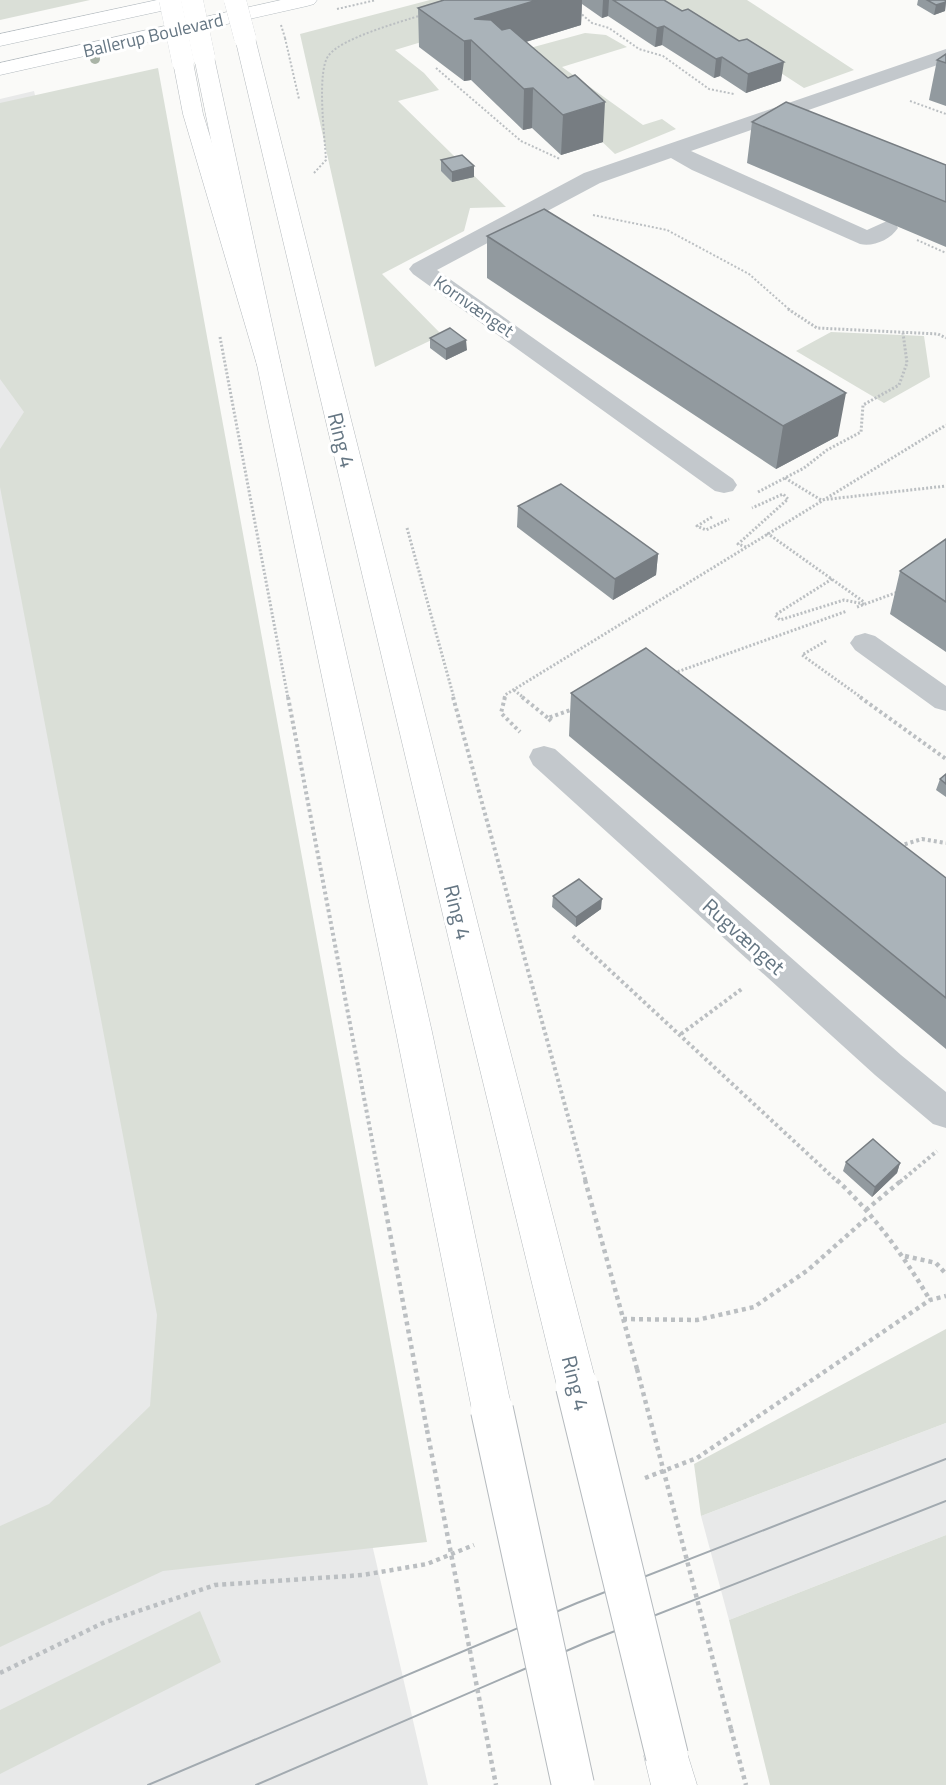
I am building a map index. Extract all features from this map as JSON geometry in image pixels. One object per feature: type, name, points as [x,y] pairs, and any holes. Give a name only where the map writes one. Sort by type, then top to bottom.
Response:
[{"type":"main road","points":[[170,0],[194,60]]},
{"type":"main road","name":"Ballerup Boulevard","points":[[0,40],[184,0]]},
{"type":"main road","points":[[192,0],[194,60],[192,114],[269,365],[414,1032],[573,1785]]},
{"type":"main road","name":"Ring 4","points":[[236,0],[671,1771]]},
{"type":"main road","points":[[246,43],[248,0]]},
{"type":"main road","name":"Ballerup Boulevard","points":[[0,69],[307,0]]},
{"type":"street","name":"Kornvænget","points":[[724,485],[421,269],[592,178],[946,56]]},
{"type":"street","points":[[671,149],[700,165],[868,238],[887,228]]},
{"type":"street","points":[[865,643],[946,701]]},
{"type":"street","name":"Rugvænget","points":[[538,751],[946,1113]]},
{"type":"path","points":[[577,11],[592,23],[609,28],[639,49],[663,56],[709,89],[752,97],[778,113]]},
{"type":"path","points":[[309,165],[312,176],[326,160],[322,69],[328,54],[345,44],[429,12]]},
{"type":"path","points":[[285,38],[300,109]]},
{"type":"path","points":[[436,68],[521,141],[542,148],[592,178]]},
{"type":"path","points":[[555,199],[597,216],[667,230],[749,274],[783,306],[817,328],[938,334],[946,338]]},
{"type":"path","points":[[217,327],[496,1785]]},
{"type":"path","points":[[755,494],[804,468],[827,450],[861,432],[863,405],[899,385],[907,363],[903,333]]},
{"type":"path","points":[[513,690],[561,729],[538,751],[501,713],[505,695],[513,690],[746,547],[767,533],[946,424]]},
{"type":"path","points":[[784,478],[821,500],[946,486]]},
{"type":"path","points":[[744,512],[783,494],[788,499],[738,544],[746,547]]},
{"type":"path","points":[[717,515],[697,526],[706,530],[735,516]]},
{"type":"path","points":[[406,525],[637,1369],[746,1785]]},
{"type":"path","points":[[767,533],[867,604]]},
{"type":"path","points":[[832,579],[775,615],[780,620],[844,600],[867,604]]},
{"type":"path","points":[[669,675],[906,588]]},
{"type":"path","points":[[548,718],[581,706]]},
{"type":"path","points":[[893,850],[908,840],[922,837],[946,843]]},
{"type":"path","points":[[573,936],[862,1203],[869,1216],[904,1256],[930,1300]]},
{"type":"path","points":[[681,1034],[776,964]]},
{"type":"path","points":[[866,1210],[915,1167],[946,1144]]},
{"type":"path","points":[[623,1318],[697,1320],[754,1307],[808,1269],[869,1216]]},
{"type":"path","points":[[904,1256],[936,1263],[946,1274]]},
{"type":"shaded area","points":[[0,0],[90,0],[0,20]]},
{"type":"shaded area","points":[[430,0],[560,0],[395,50],[424,73],[439,90],[398,101],[506,207],[470,208],[464,231],[382,274],[442,335],[375,367],[300,34]]},
{"type":"shaded area","points":[[639,0],[747,0],[854,70],[804,88],[753,55]]},
{"type":"shaded area","points":[[585,33],[606,35],[627,47],[562,67],[643,125],[662,119],[676,129],[615,154],[574,115],[490,59]]},
{"type":"shaded area","points":[[158,68],[427,1542],[163,1571],[0,1647],[0,1526],[49,1504],[150,1406],[157,1315],[0,487],[0,449],[24,412],[0,379],[0,103]]},
{"type":"shaded area","points":[[34,91],[428,1785],[0,1785],[0,99]]},
{"type":"shaded area","points":[[831,332],[924,336],[930,377],[884,403],[796,351]]},
{"type":"shaded area","points":[[946,1329],[946,1423],[701,1516],[694,1464]]},
{"type":"shaded area","points":[[946,1423],[946,1535],[729,1620],[701,1516]]},
{"type":"shaded area","points":[[946,1535],[946,1785],[770,1785],[729,1620]]},
{"type":"shaded area","points":[[200,1611],[221,1662],[0,1774],[0,1710]]},
{"type":"building","points":[[444,0],[537,0],[474,19],[491,20],[502,30],[510,28],[568,78],[575,75],[605,102],[563,115],[533,88],[524,89],[471,40],[464,41],[418,8]]},
{"type":"building","points":[[613,0],[664,0],[682,11],[688,9],[739,41],[747,39],[784,62],[748,74],[722,57],[716,59],[664,26],[657,28]]},
{"type":"building","points":[[927,0],[945,0],[946,2],[936,5]]},
{"type":"building","points":[[946,54],[946,63],[937,60]]},
{"type":"building","points":[[786,102],[946,165],[946,202],[752,122]]},
{"type":"building","points":[[462,155],[474,166],[452,172],[441,160]]},
{"type":"building","points":[[544,209],[846,393],[783,426],[487,236]]},
{"type":"building","points":[[450,328],[466,340],[446,349],[430,338]]},
{"type":"building","points":[[561,484],[658,554],[615,579],[518,506]]},
{"type":"building","points":[[946,539],[946,602],[900,571]]},
{"type":"building","points":[[646,648],[946,878],[946,998],[571,693]]},
{"type":"building","points":[[946,774],[946,784],[940,779]]},
{"type":"building","points":[[579,879],[602,899],[576,917],[553,896]]},
{"type":"building","points":[[873,1139],[900,1163],[875,1187],[846,1162]]},
{"type":"tram line","points":[[148,1785],[577,1603],[946,1459]]},
{"type":"tram line","points":[[256,1785],[587,1642],[946,1501]]}]
